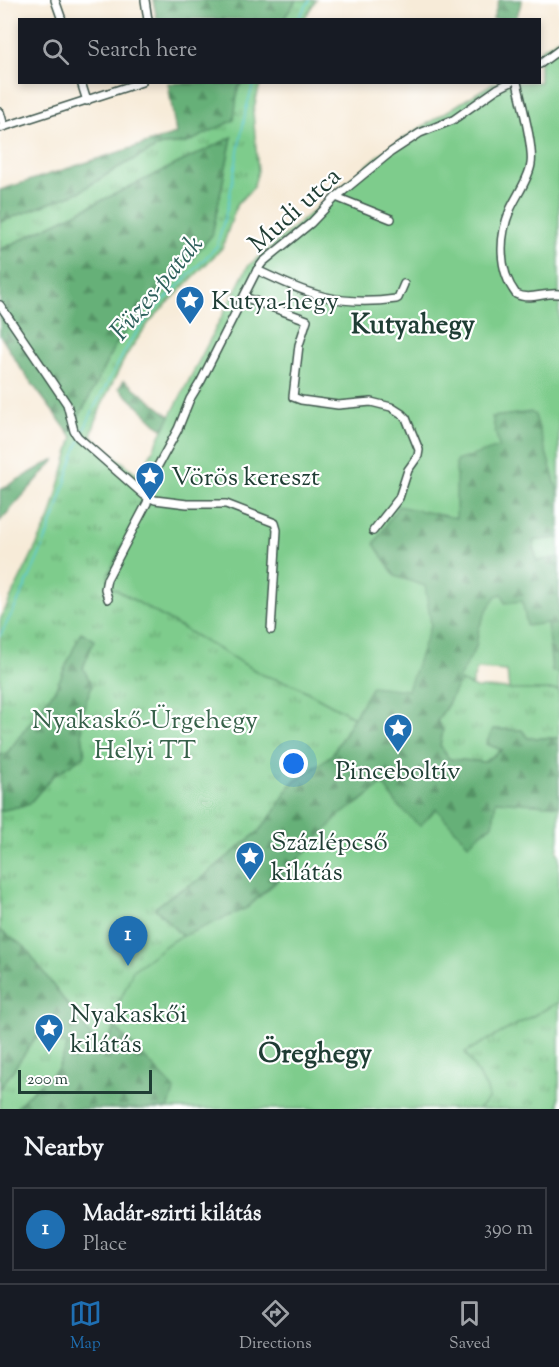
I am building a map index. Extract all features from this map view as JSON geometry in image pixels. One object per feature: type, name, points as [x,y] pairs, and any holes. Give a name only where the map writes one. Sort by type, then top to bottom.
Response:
[{"type":"street","points":[[55,0],[61,18]]},
{"type":"street","points":[[145,0],[148,18]]},
{"type":"street","points":[[541,63],[559,50]]},
{"type":"street","points":[[82,84],[87,101]]},
{"type":"street","points":[[0,112],[2,127],[136,84]]},
{"type":"street","name":"Mudi utca","points":[[108,599],[105,590],[107,579],[147,503],[154,473],[178,429],[190,399],[263,262],[311,224],[336,198],[391,152],[420,133],[453,120],[507,84]]},
{"type":"street","points":[[517,84],[531,163],[508,217],[503,238],[502,260],[506,276],[516,294],[530,297],[545,293],[559,294]]},
{"type":"street","points":[[336,198],[391,219]]},
{"type":"street","points":[[257,270],[309,294],[356,302],[396,299],[404,284]]},
{"type":"street","points":[[244,297],[307,320],[299,345],[293,397],[338,405],[371,402],[391,407],[406,418],[419,450],[418,456],[408,470],[399,498],[373,531]]},
{"type":"street","points":[[0,306],[67,404],[74,431],[80,439],[147,497],[187,504],[226,504],[275,523],[277,530],[271,630]]},
{"type":"green space","points":[[153,0],[296,0],[284,18],[157,18]]},
{"type":"green space","points":[[296,0],[316,0],[305,18],[284,18]]},
{"type":"green space","points":[[499,0],[522,0],[516,18],[493,18]]},
{"type":"green space","points":[[559,38],[559,495],[535,415],[531,412],[492,417],[499,447],[456,461],[456,518],[398,506],[374,544],[395,576],[425,586],[431,624],[408,690],[372,686],[354,717],[295,685],[263,675],[110,586],[108,575],[144,501],[148,484],[137,473],[143,469],[248,266],[384,151],[422,127],[491,84],[541,84],[541,49]]},
{"type":"green space","points":[[168,84],[241,84],[238,88],[234,120],[187,143],[162,145],[119,167],[79,192],[0,222],[0,190],[176,134]]},
{"type":"green space","name":"Nyakaskő-Ürgehegy Helyi TT","points":[[241,84],[261,84],[253,112],[258,171],[253,188],[237,204],[222,248],[150,321],[127,354],[102,404],[91,435],[148,484],[144,501],[110,586],[263,675],[295,685],[354,717],[332,755],[290,785],[276,810],[258,832],[199,880],[172,895],[156,908],[183,937],[172,941],[202,1109],[113,1109],[58,1070],[35,1088],[15,1109],[0,1109],[0,765],[14,744],[8,752],[0,756],[0,620],[50,518],[73,437],[69,433],[114,347],[138,314],[175,278],[212,235],[232,137],[0,250],[0,222],[79,192],[119,167],[162,145],[187,143]]},
{"type":"green space","points":[[232,137],[212,235],[175,278],[138,314],[114,347],[69,433],[22,370],[0,335],[0,250]]},
{"type":"green space","points":[[124,380],[171,417],[162,429],[119,388]]},
{"type":"green space","points":[[531,412],[535,415],[559,495],[559,538],[533,541],[537,561],[559,557],[559,672],[552,673],[547,623],[527,626],[505,603],[502,594],[496,597],[487,610],[479,628],[476,647],[448,704],[437,721],[443,731],[440,745],[449,759],[484,762],[502,750],[486,744],[493,729],[522,730],[528,738],[559,738],[559,806],[496,801],[493,824],[468,844],[436,809],[420,827],[399,807],[383,784],[354,806],[247,908],[183,937],[155,908],[172,895],[199,880],[258,832],[276,810],[290,785],[332,755],[372,686],[421,651],[431,624],[374,544],[398,505],[456,461],[492,417]]},
{"type":"green space","points":[[55,460],[0,521],[0,490]]},
{"type":"green space","points":[[559,538],[559,557],[537,561],[533,541]]},
{"type":"green space","points":[[502,594],[505,603],[522,601],[527,626],[547,623],[552,672],[559,672],[559,690],[509,690],[507,671],[477,669],[471,686],[458,680],[476,647],[479,628],[487,610],[496,596]]},
{"type":"green space","points":[[81,632],[94,640],[83,668],[92,685],[80,718],[85,755],[52,777],[29,804],[0,811],[0,756],[8,752],[56,688]]},
{"type":"green space","points":[[458,680],[476,688],[559,690],[559,738],[528,738],[503,749],[484,762],[449,759],[440,745],[443,731],[437,721],[448,704]]},
{"type":"green space","points":[[383,784],[399,807],[420,826],[436,809],[468,844],[493,824],[496,801],[559,806],[557,852],[559,855],[559,912],[557,916],[559,919],[559,1002],[465,1052],[487,1089],[489,1098],[478,1109],[168,1109],[175,1089],[116,1028],[118,1006],[133,970],[172,941],[247,908],[285,874],[341,814]]},
{"type":"green space","points":[[0,930],[25,947],[100,1049],[116,1028],[175,1089],[168,1109],[15,1109],[57,1070],[68,1045],[36,1037],[0,1089]]},
{"type":"green space","points":[[559,1002],[559,1109],[478,1109],[489,1098],[465,1052]]},
{"type":"waterway","name":"Füzes-patak","points":[[298,18],[310,0]]},
{"type":"waterway","name":"Füzes-patak","points":[[81,436],[131,340],[150,315],[217,246],[253,84]]},
{"type":"waterway","name":"Füzes-patak","points":[[0,636],[44,544],[80,441]]},
{"type":"place","name":"Kutya-hegy","points":[[190,326]]},
{"type":"place","name":"Vörös kereszt","points":[[150,502]]},
{"type":"place","name":"Pinceboltív","points":[[398,754]]},
{"type":"place","name":"Százlépcső kilátás","points":[[250,882]]},
{"type":"place","name":"Madár-szirti kilátás","points":[[128,966]]},
{"type":"place","name":"Nyakaskői kilátás","points":[[49,1054]]},
{"type":"district","name":"Kutyahegy","points":[[413,324]]},
{"type":"district","name":"Öreghegy","points":[[315,1053]]}]
